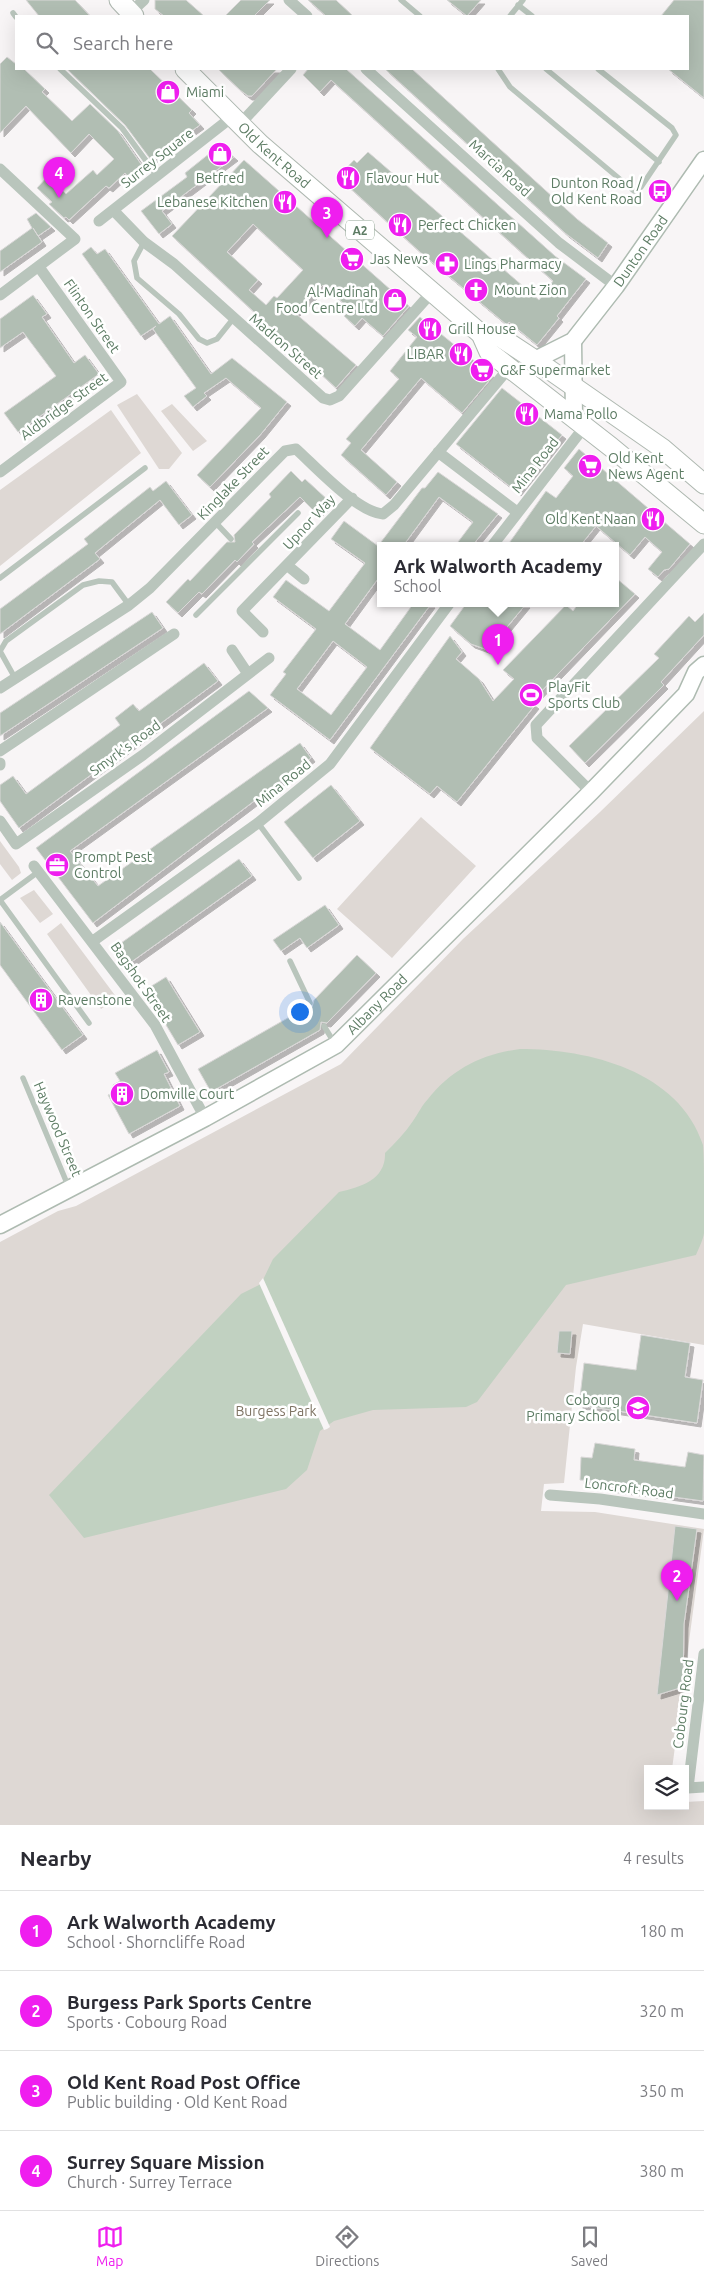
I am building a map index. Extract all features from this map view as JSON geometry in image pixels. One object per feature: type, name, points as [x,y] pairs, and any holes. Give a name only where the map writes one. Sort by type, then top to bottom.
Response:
[{"type":"highway","name":"Old Kent Road","points":[[186,70],[236,121],[482,334],[489,352],[579,422],[704,524]]},
{"type":"highway","name":"Old Kent Road","points":[[482,334],[500,337],[536,360],[662,448],[704,484]]},
{"type":"main road","name":"Dunton Road","points":[[536,360],[574,341],[616,286],[703,164]]},
{"type":"main road","points":[[574,341],[572,385],[579,422]]},
{"type":"main road","name":"Albany Road","points":[[0,1225],[69,1190],[336,1046],[591,792],[686,694],[696,672],[704,665]]},
{"type":"main road","name":"Albany Road","points":[[686,694],[704,687]]},
{"type":"street","points":[[289,0],[306,15]]},
{"type":"street","name":"Surrey Square","points":[[99,221],[236,121],[290,70]]},
{"type":"street","name":"Marcia Road","points":[[367,70],[559,243],[616,286]]},
{"type":"street","points":[[0,169],[75,239],[0,295]]},
{"type":"street","name":"Madron Street","points":[[114,211],[144,242],[174,264],[323,398],[330,400],[338,396],[432,292]]},
{"type":"street","name":"Flinton Street","points":[[39,266],[121,382]]},
{"type":"street","name":"Kinglake Street","points":[[0,688],[129,605],[150,588],[285,451],[296,449],[352,498],[374,513],[383,514],[394,505],[509,368]]},
{"type":"street","name":"Aldbridge Street","points":[[0,472],[121,382]]},
{"type":"street","name":"Mina Road","points":[[495,542],[517,512],[557,469],[579,422]]},
{"type":"street","points":[[438,452],[517,512]]},
{"type":"street","name":"Upnor Way","points":[[263,632],[242,611],[288,566],[352,498]]},
{"type":"street","points":[[591,792],[537,738],[536,725],[704,544]]},
{"type":"street","name":"Upnor Way","points":[[288,566],[304,579]]},
{"type":"street","name":"Mina Road","points":[[93,941],[258,823],[330,764],[447,607]]},
{"type":"street","points":[[0,751],[174,634]]},
{"type":"street","points":[[232,650],[248,674]]},
{"type":"street","name":"Smyrk's Road","points":[[0,821],[16,844],[144,755],[269,658]]},
{"type":"street","name":"Bagshot Street","points":[[36,869],[93,941],[155,1025],[204,1118]]},
{"type":"street","name":"Loncroft Road","points":[[550,1495],[600,1499],[704,1514]]},
{"type":"street","name":"Cobourg Road","points":[[704,1654],[688,1788],[704,1787]]},
{"type":"lane","points":[[401,0],[419,15]]},
{"type":"lane","points":[[511,15],[521,3],[531,15]]},
{"type":"lane","points":[[61,70],[122,128],[158,177]]},
{"type":"lane","points":[[499,70],[510,87],[634,191],[641,187],[676,135],[672,128],[599,70]]},
{"type":"lane","points":[[547,70],[659,162]]},
{"type":"lane","points":[[144,242],[134,261],[137,278],[179,314],[200,339],[207,343],[217,339],[233,319]]},
{"type":"lane","points":[[0,578],[145,468]]},
{"type":"lane","points":[[196,615],[298,513]]},
{"type":"lane","points":[[215,522],[231,539]]},
{"type":"lane","points":[[246,553],[252,558]]},
{"type":"lane","points":[[15,678],[0,651],[6,641],[83,585],[99,581],[112,582],[129,605]]},
{"type":"lane","points":[[258,823],[299,878]]},
{"type":"lane","name":"Bagshot Street","points":[[36,869],[0,900],[88,1023]]},
{"type":"lane","points":[[290,961],[310,1003]]},
{"type":"lane","points":[[324,1026],[336,1046]]},
{"type":"lane","name":"Haywood Street","points":[[22,1078],[69,1190]]},
{"type":"green space","points":[[137,394],[182,453],[169,469],[159,469],[117,405]]},
{"type":"green space","points":[[172,404],[207,441],[193,451],[161,411]]},
{"type":"green space","points":[[111,410],[141,453],[0,566],[0,490]]},
{"type":"green space","name":"Burgess Park","points":[[704,711],[704,1345],[583,1324],[576,1367],[564,1483],[544,1484],[541,1511],[595,1512],[704,1529],[673,1765],[644,1765],[644,1810],[689,1810],[689,1802],[704,1801],[704,1825],[0,1825],[0,1242],[58,1211],[76,1206],[341,1064],[463,939],[600,812]]},
{"type":"green space","points":[[421,817],[476,866],[392,958],[337,909]]},
{"type":"green space","points":[[0,841],[19,867],[21,873],[12,880],[0,864]]},
{"type":"green space","points":[[34,890],[53,914],[40,923],[20,898]]},
{"type":"green space","points":[[61,923],[117,998],[101,1009],[47,934]]},
{"type":"shaded area","points":[[520,1049],[547,1050],[602,1060],[628,1069],[653,1082],[674,1099],[691,1120],[703,1145],[704,1233],[696,1255],[566,1285],[477,1402],[466,1407],[373,1410],[334,1421],[320,1431],[307,1470],[286,1489],[84,1538],[49,1495],[241,1294],[261,1284],[273,1259],[339,1192],[364,1184],[377,1175],[384,1162],[385,1153],[407,1130],[437,1088],[458,1071],[481,1059],[506,1051]]},
{"type":"pier","points":[[263,1278],[330,1427],[327,1429],[324,1430],[259,1283]]},
{"type":"building","points":[[26,0],[75,0],[89,15],[38,15]]},
{"type":"building","points":[[155,0],[186,0],[203,15],[163,15],[155,9]]},
{"type":"building","points":[[241,0],[270,0],[255,15],[226,15]]},
{"type":"building","points":[[308,0],[336,0],[352,15],[325,15]]},
{"type":"building","points":[[447,0],[481,0],[466,15]]},
{"type":"building","points":[[674,0],[704,0],[704,98],[669,70],[689,70],[689,15],[662,15]]},
{"type":"building","points":[[7,57],[15,63],[15,70],[25,70],[45,89],[42,92],[72,121],[90,104],[118,131],[143,167],[129,178],[125,173],[109,188],[106,186],[69,220],[66,217],[64,218],[49,204],[52,202],[37,188],[48,176],[66,194],[93,170],[97,175],[114,159],[89,134],[71,153],[26,106],[0,133],[0,64]]},
{"type":"building","points":[[68,70],[151,70],[192,110],[189,113],[200,125],[151,160],[125,125]]},
{"type":"building","points":[[219,70],[276,70],[252,96],[248,96]]},
{"type":"building","points":[[307,70],[347,70],[555,256],[586,279],[557,316],[559,318],[537,345],[509,322],[507,325],[420,252],[338,177],[354,160],[357,163],[368,152],[539,300],[553,281],[331,80],[320,92],[303,75]]},
{"type":"building","points":[[386,70],[413,70],[577,219],[608,243],[598,258],[565,233]]},
{"type":"building","points":[[220,145],[234,157],[162,211],[172,224],[159,234],[141,211],[187,177],[185,173]]},
{"type":"building","points":[[244,160],[409,306],[383,336],[362,318],[355,326],[344,316],[350,309],[323,285],[295,313],[356,365],[336,388],[172,236]],"holes":[[[253,224],[303,270],[277,298],[274,296],[266,305],[249,290],[258,280],[227,252]]]},
{"type":"building","points":[[36,213],[51,227],[38,236],[42,242],[0,272],[0,251],[32,228],[27,219]]},
{"type":"building","points":[[91,247],[97,254],[105,249],[159,324],[170,316],[211,374],[232,358],[287,402],[261,434],[210,487],[197,475],[261,408],[226,378],[204,393],[207,396],[193,407],[184,396],[196,388],[153,329],[156,326],[141,336],[82,254]]},
{"type":"building","points":[[33,295],[47,314],[42,317],[74,363],[85,355],[99,374],[18,432],[4,413],[56,376],[23,332],[0,348],[0,319]]},
{"type":"building","points":[[420,317],[493,376],[462,413],[421,378],[361,450],[397,482],[386,495],[341,455],[351,443],[346,439],[399,379],[390,371],[417,337],[408,330]]},
{"type":"building","points":[[502,388],[562,435],[517,492],[456,444]]},
{"type":"building","points":[[579,449],[690,544],[669,569],[664,570],[658,577],[648,569],[662,552],[645,537],[630,555],[619,546],[619,542],[615,542],[596,526],[583,542],[510,542],[546,491],[556,498],[573,476],[564,468]]},
{"type":"building","points":[[291,471],[302,482],[305,479],[329,501],[317,514],[300,497],[252,542],[254,544],[237,562],[235,560],[202,594],[199,592],[178,613],[166,602],[188,579],[190,581],[227,542],[235,542],[234,535],[271,497],[269,494]]},
{"type":"building","points":[[438,472],[498,514],[475,542],[458,542],[473,522],[439,497],[406,542],[381,542],[422,488],[425,488]]},
{"type":"building","points":[[166,481],[192,515],[179,525],[160,500],[95,553],[100,559],[0,634],[0,609],[88,544],[84,539],[150,487],[153,491]]},
{"type":"building","points":[[344,521],[377,545],[377,580],[345,624],[380,650],[411,607],[429,607],[330,740],[270,695],[286,674],[283,672],[316,629],[273,597],[286,580],[329,611],[365,563],[331,539]],"holes":[[[333,641],[367,667],[331,715],[297,689]]]},
{"type":"building","points":[[619,581],[635,594],[531,702],[535,705],[457,802],[437,786],[430,794],[370,748],[450,636],[462,652],[456,659],[479,679],[493,701],[514,679],[503,670],[564,607],[568,607],[573,611],[576,607],[619,607]]},
{"type":"building","points":[[464,607],[524,607],[488,650],[471,644],[450,626]]},
{"type":"building","points":[[152,612],[163,628],[0,736],[0,713]]},
{"type":"building","points":[[704,613],[704,635],[661,682],[664,685],[585,763],[569,746],[659,658],[654,654],[689,616],[695,622]]},
{"type":"building","points":[[204,663],[218,681],[19,828],[0,801],[0,785],[13,776],[26,794],[120,725],[115,718],[133,704],[139,711]]},
{"type":"building","points":[[249,691],[268,708],[70,851],[98,886],[300,743],[311,758],[93,923],[36,848]]},
{"type":"building","points":[[331,785],[360,821],[313,858],[284,822]]},
{"type":"building","points":[[239,859],[252,876],[127,965],[114,948]]},
{"type":"building","points":[[325,905],[339,925],[307,948],[300,938],[281,951],[273,940]]},
{"type":"building","name":"Ravenstone","points":[[0,922],[83,1035],[62,1050],[0,965]]},
{"type":"building","points":[[357,955],[376,973],[327,1023],[321,1022],[320,1030],[211,1092],[198,1069],[307,1007],[312,1007],[314,1000]]},
{"type":"building","points":[[166,977],[200,1032],[178,1045],[145,990]]},
{"type":"building","name":"Domville Court","points":[[157,1050],[169,1072],[164,1074],[180,1106],[129,1134],[108,1095],[116,1091],[113,1085],[120,1081],[115,1073]]},
{"type":"building","points":[[559,1331],[572,1331],[570,1354],[557,1353]]},
{"type":"building","points":[[641,1335],[690,1343],[685,1377],[703,1380],[697,1423],[579,1405],[584,1363],[636,1370]]},
{"type":"building","points":[[595,1443],[635,1449],[634,1460],[685,1467],[688,1452],[704,1455],[703,1501],[594,1486],[595,1481],[580,1480],[581,1457],[592,1458]]},
{"type":"building","points":[[675,1526],[697,1529],[684,1624],[683,1687],[657,1695]]},
{"type":"place","name":"Miami","points":[[168,92]]},
{"type":"place","name":"Betfred","points":[[220,154]]},
{"type":"place","name":"Flavour Hut","points":[[348,178]]},
{"type":"place","name":"Dunton Road / Old Kent Road","points":[[660,191]]},
{"type":"place","name":"Surrey Square Mission","points":[[59,198]]},
{"type":"place","name":"Lebanese Kitchen","points":[[285,202]]},
{"type":"place","name":"Perfect Chicken","points":[[400,225]]},
{"type":"place","name":"Old Kent Road Post Office","points":[[327,238]]},
{"type":"place","name":"Jas News","points":[[352,259]]},
{"type":"place","name":"Lings Pharmacy","points":[[447,264]]},
{"type":"place","name":"Mount Zion","points":[[476,290]]},
{"type":"place","name":"Al-Madinah Food Centre Ltd","points":[[395,300]]},
{"type":"place","name":"Grill House","points":[[430,329]]},
{"type":"place","name":"LIBAR","points":[[461,354]]},
{"type":"place","name":"G&F Supermarket","points":[[482,370]]},
{"type":"place","name":"Mama Pollo","points":[[527,414]]},
{"type":"place","name":"Old Kent News Agent","points":[[590,466]]},
{"type":"place","name":"Old Kent Naan","points":[[653,519]]},
{"type":"place","name":"Ark Walworth Academy","points":[[498,665]]},
{"type":"place","name":"PlayFit Sports Club","points":[[531,695]]},
{"type":"place","name":"Prompt Pest Control","points":[[57,865]]},
{"type":"place","name":"Ravenstone","points":[[41,1000]]},
{"type":"place","name":"Domville Court","points":[[122,1094]]},
{"type":"place","name":"Cobourg Primary School","points":[[638,1408]]},
{"type":"place","name":"Burgess Park Sports Centre","points":[[677,1601]]}]
